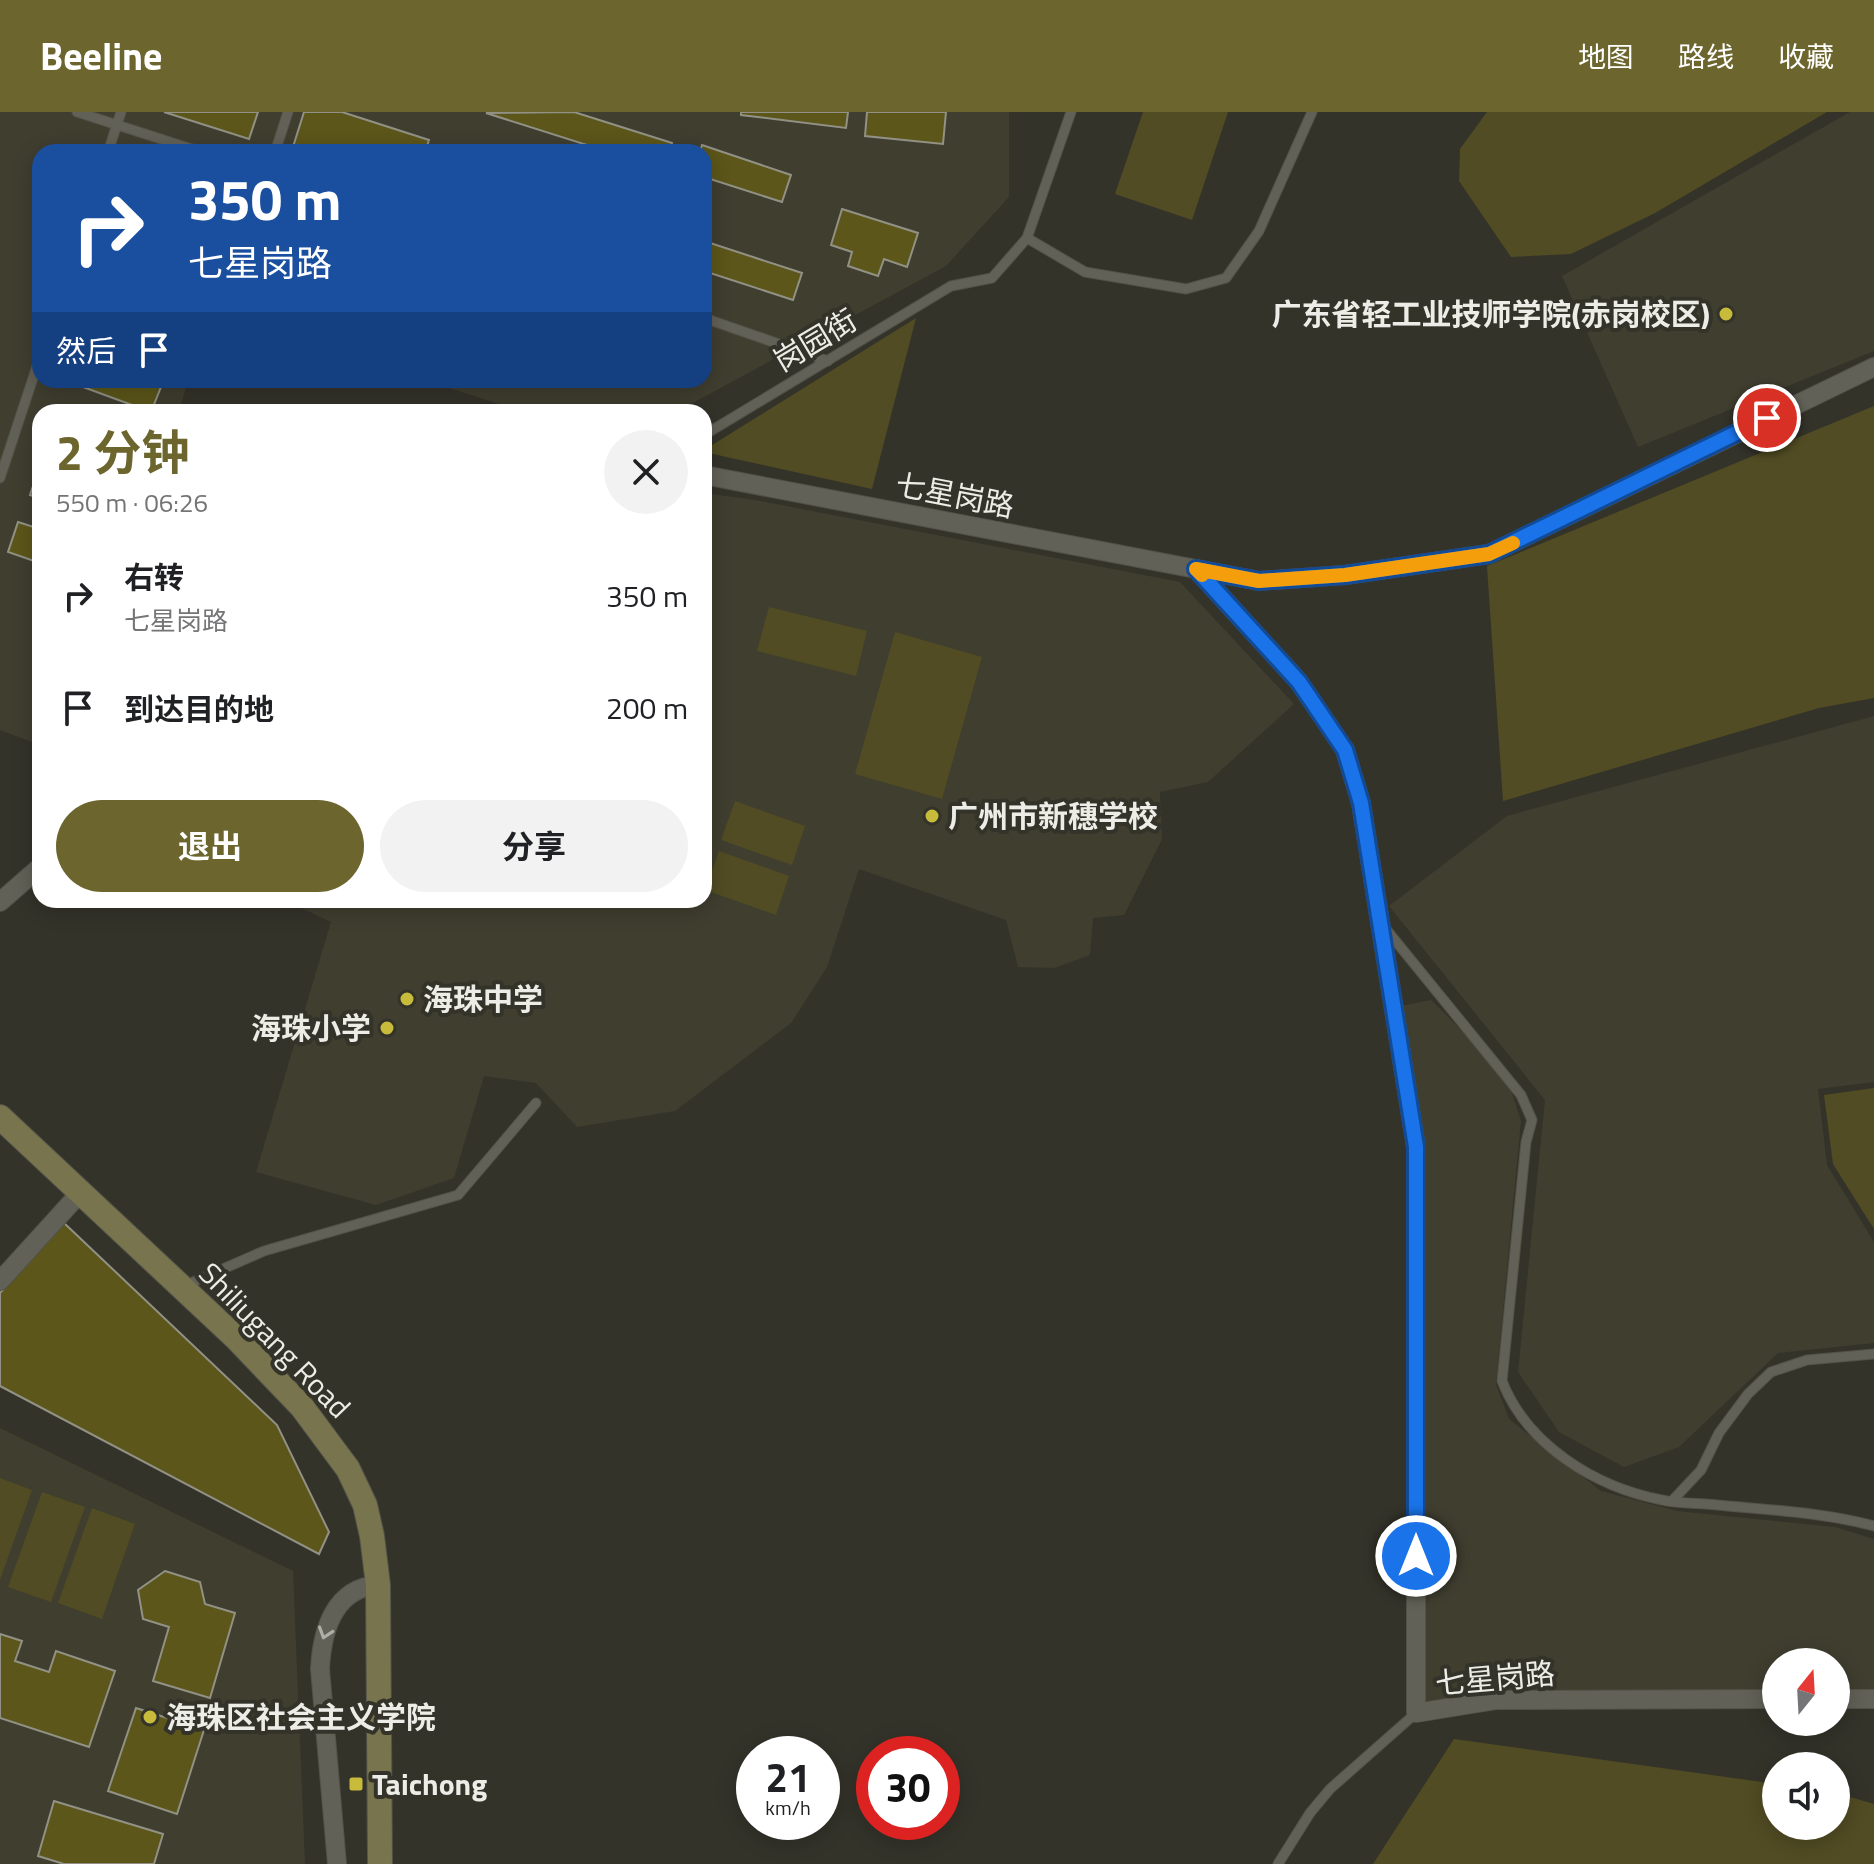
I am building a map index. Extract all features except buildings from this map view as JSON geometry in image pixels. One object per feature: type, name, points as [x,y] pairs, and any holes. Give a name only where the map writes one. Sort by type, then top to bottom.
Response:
[{"type":"main road","name":"Shiliugang Road","points":[[0,1117],[181,1287],[302,1407],[348,1469],[365,1505],[378,1585],[380,1864]]},
{"type":"street","name":"七星岗路","points":[[712,477],[1259,581],[1345,575],[1489,554],[1874,367]]},
{"type":"street","name":"七星岗路","points":[[1196,569],[1299,682],[1345,750],[1361,803],[1416,1147],[1416,1713],[1496,1700],[1762,1699]]},
{"type":"street","points":[[0,902],[32,874]]},
{"type":"street","points":[[0,1281],[80,1193]]},
{"type":"street","points":[[337,1864],[320,1669],[321,1646],[325,1629],[347,1595],[367,1586],[378,1585]]},
{"type":"street","points":[[1850,1699],[1874,1699]]},
{"type":"lane","points":[[77,112],[176,144]]},
{"type":"lane","points":[[111,144],[121,112]]},
{"type":"lane","points":[[278,144],[288,112]]},
{"type":"lane","points":[[1071,112],[1027,238],[1085,272],[1186,289],[1226,278],[1259,231],[1312,112]]},
{"type":"lane","name":"岗园街","points":[[712,430],[951,286],[992,278],[1027,238]]},
{"type":"lane","points":[[712,321],[828,361]]},
{"type":"lane","points":[[0,478],[32,381]]},
{"type":"lane","points":[[1380,923],[1521,1095],[1532,1120],[1526,1142],[1502,1381],[1510,1401],[1558,1456],[1609,1483],[1672,1501],[1832,1515],[1874,1526]]},
{"type":"lane","points":[[181,1287],[264,1251],[458,1195],[536,1103]]},
{"type":"lane","points":[[1672,1501],[1701,1470],[1719,1433],[1748,1394],[1771,1372],[1807,1360],[1874,1354]]},
{"type":"lane","points":[[1278,1864],[1310,1813],[1330,1789],[1416,1713]]},
{"type":"shaded area","points":[[0,112],[1009,112],[1009,197],[946,266],[691,404],[499,404],[449,388],[712,388],[712,144],[32,144],[32,388],[186,388],[181,404],[32,404],[32,742],[0,730]]},
{"type":"shaded area","points":[[1143,112],[1228,112],[1192,220],[1115,194]]},
{"type":"shaded area","points":[[1487,112],[1827,112],[1655,213],[1571,254],[1511,257],[1459,181],[1460,149]]},
{"type":"shaded area","name":"广东省轻工业技师学院(赤岗校区)","points":[[1850,112],[1874,112],[1874,351],[1638,447],[1562,276]]},
{"type":"shaded area","points":[[916,318],[872,489],[712,454],[712,445]]},
{"type":"shaded area","points":[[1874,406],[1874,698],[1819,708],[1503,801],[1487,566]]},
{"type":"shaded area","name":"广州市新穗学校","points":[[712,494],[1180,582],[1294,704],[1208,782],[1160,792],[1162,839],[1124,915],[1093,918],[1090,955],[1054,968],[1018,967],[1006,920],[859,869],[827,967],[791,1023],[675,1111],[577,1127],[536,1083],[484,1076],[454,1178],[376,1205],[256,1172],[331,922],[301,908],[712,908]]},
{"type":"shaded area","points":[[769,607],[867,631],[856,676],[757,651]]},
{"type":"shaded area","points":[[895,632],[982,657],[942,799],[855,774]]},
{"type":"shaded area","points":[[1874,716],[1874,1082],[1818,1089],[1827,1165],[1874,1242],[1874,1343],[1778,1353],[1679,1447],[1624,1467],[1559,1432],[1518,1372],[1545,1100],[1389,906],[1507,816]]},
{"type":"shaded area","points":[[735,801],[805,826],[792,865],[721,840]]},
{"type":"shaded area","points":[[719,851],[789,876],[776,915],[712,892],[712,870]]},
{"type":"shaded area","points":[[1431,1000],[1466,1035],[1511,1090],[1521,1121],[1496,1384],[1509,1419],[1601,1491],[1677,1511],[1835,1527],[1874,1539],[1874,1691],[1850,1691],[1850,1648],[1762,1648],[1762,1692],[1421,1706],[1423,1380],[1401,1006]]},
{"type":"shaded area","points":[[1874,1088],[1874,1229],[1833,1164],[1824,1095]]},
{"type":"shaded area","name":"海珠区社会主义学院","points":[[0,1428],[293,1571],[305,1864],[0,1864]]},
{"type":"shaded area","points":[[0,1478],[32,1490],[0,1580]]},
{"type":"shaded area","points":[[42,1492],[85,1507],[51,1602],[8,1587]]},
{"type":"shaded area","points":[[92,1508],[135,1524],[102,1619],[58,1603]]},
{"type":"shaded area","points":[[1454,1739],[1762,1782],[1762,1840],[1850,1840],[1850,1797],[1874,1804],[1874,1864],[1373,1864]]},
{"type":"slow traffic","points":[[1202,575],[1196,569],[1259,581],[1345,575],[1489,554],[1513,543]]},
{"type":"place","name":"广东省轻工业技师学院(赤岗校区)","points":[[1726,314]]},
{"type":"place","name":"广州市新穗学校","points":[[932,816]]},
{"type":"place","name":"海珠中学","points":[[407,999]]},
{"type":"place","name":"海珠小学","points":[[387,1028]]},
{"type":"place","name":"海珠区社会主义学院","points":[[150,1717]]},
{"type":"place","name":"Taichong","points":[[356,1784]]},
{"type":"route","points":[[1416,1556],[1416,1147],[1361,803],[1345,750],[1299,682],[1196,569],[1259,581],[1345,575],[1489,554],[1767,418]]}]
